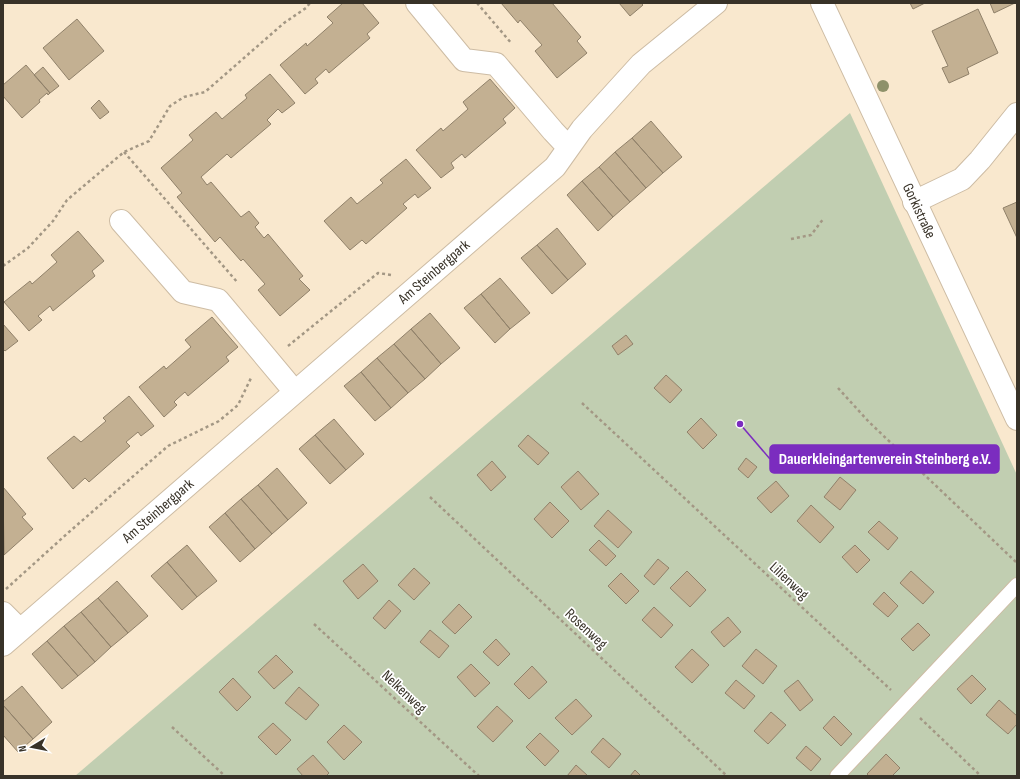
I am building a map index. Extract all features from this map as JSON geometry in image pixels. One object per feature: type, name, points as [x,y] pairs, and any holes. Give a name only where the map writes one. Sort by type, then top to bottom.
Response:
[{"type":"street","points":[[417,3],[464,60],[496,64],[502,69],[553,132],[568,147]]},
{"type":"street","name":"Am Steinbergpark","points":[[3,645],[555,167],[582,129],[641,64],[716,3]]},
{"type":"street","name":"Gorkistraße","points":[[822,3],[1017,419]]},
{"type":"street","points":[[914,202],[962,179],[980,160],[1017,114]]},
{"type":"street","points":[[121,221],[182,292],[218,300],[295,392]]},
{"type":"street","points":[[3,613],[20,630]]},
{"type":"lane","points":[[837,776],[1017,585]]},
{"type":"path","points":[[3,266],[28,248],[53,221],[67,200],[124,152],[149,141],[170,106],[184,97],[205,92],[284,22],[306,8],[310,3]]},
{"type":"path","points":[[477,3],[520,53],[502,69]]},
{"type":"path","points":[[124,152],[246,292],[226,310]]},
{"type":"path","points":[[791,239],[811,235],[824,218]]},
{"type":"path","points":[[838,388],[869,422],[1017,563]]},
{"type":"path","name":"Lilienweg","points":[[582,403],[905,703],[981,776]]},
{"type":"path","name":"Rosenweg","points":[[430,498],[727,776]]},
{"type":"path","name":"Nelkenweg","points":[[314,624],[479,776]]},
{"type":"path","points":[[172,726],[225,776]]},
{"type":"green space","points":[[850,113],[1017,475],[1017,776],[75,776]]},
{"type":"building","points":[[343,3],[362,3],[379,23],[367,34],[370,38],[329,73],[326,69],[315,79],[318,83],[305,94],[280,65],[306,43],[307,46],[333,23],[327,17]]},
{"type":"building","points":[[501,3],[552,3],[581,37],[577,41],[587,53],[557,78],[535,51],[542,45],[520,20],[518,23]]},
{"type":"building","points":[[619,3],[641,3],[643,5],[630,16]]},
{"type":"building","points":[[910,3],[925,3],[913,9]]},
{"type":"building","points":[[990,3],[1015,3],[994,13]]},
{"type":"building","points":[[978,9],[998,53],[967,68],[969,74],[949,83],[942,68],[948,66],[932,31]]},
{"type":"building","points":[[77,19],[104,51],[69,80],[43,48]]},
{"type":"building","points":[[26,65],[50,93],[48,95],[47,93],[39,100],[40,102],[22,118],[3,96],[3,85]]},
{"type":"building","points":[[43,67],[59,86],[50,93],[34,75]]},
{"type":"building","points":[[270,74],[295,103],[282,113],[278,109],[267,120],[271,124],[231,158],[227,154],[201,177],[207,185],[211,182],[241,217],[249,211],[259,223],[255,227],[264,238],[268,234],[303,276],[299,279],[310,290],[280,316],[258,290],[265,284],[243,259],[241,261],[220,237],[215,242],[177,197],[182,193],[161,168],[193,140],[189,135],[216,112],[222,119],[247,98],[245,95]]},
{"type":"building","points":[[490,79],[515,108],[503,119],[506,123],[465,158],[462,154],[451,163],[454,168],[441,178],[416,150],[441,128],[443,131],[468,109],[463,102]]},
{"type":"building","points":[[99,100],[109,112],[100,119],[91,108]]},
{"type":"building","points":[[651,121],[682,157],[663,173],[632,138]]},
{"type":"building","points":[[632,138],[663,173],[646,188],[615,152]]},
{"type":"building","points":[[615,152],[646,188],[630,202],[599,167]]},
{"type":"building","points":[[406,159],[431,188],[418,198],[415,194],[403,204],[407,208],[366,244],[362,240],[350,250],[324,221],[351,197],[357,204],[383,183],[380,180]]},
{"type":"building","points":[[599,167],[630,202],[613,217],[582,181]]},
{"type":"building","points":[[582,181],[613,217],[598,231],[567,195]]},
{"type":"building","points":[[1017,202],[1017,238],[1003,208]]},
{"type":"building","points":[[557,228],[586,264],[568,280],[537,245]]},
{"type":"building","points":[[78,231],[104,261],[92,271],[95,276],[53,311],[50,306],[38,316],[42,320],[29,331],[4,302],[30,281],[32,284],[57,262],[51,255]]},
{"type":"building","points":[[537,245],[568,280],[552,294],[521,258]]},
{"type":"building","points":[[500,278],[530,313],[510,329],[481,294]]},
{"type":"building","points":[[481,294],[510,329],[495,343],[464,308]]},
{"type":"building","points":[[430,313],[460,348],[441,364],[411,329]]},
{"type":"building","points":[[212,317],[238,347],[226,357],[229,361],[188,396],[185,392],[177,399],[174,402],[177,405],[164,417],[139,387],[164,366],[166,369],[191,347],[185,340]]},
{"type":"building","points":[[3,324],[18,341],[5,351],[3,349]]},
{"type":"building","points":[[411,329],[441,364],[425,379],[394,344]]},
{"type":"building","points":[[626,335],[633,344],[618,355],[612,346]]},
{"type":"building","points":[[394,344],[425,379],[408,393],[377,358]]},
{"type":"building","points":[[377,358],[408,393],[391,408],[361,372]]},
{"type":"building","points":[[361,372],[391,408],[375,421],[344,386]]},
{"type":"building","points":[[666,375],[682,390],[670,403],[654,388]]},
{"type":"building","points":[[129,396],[154,426],[141,436],[138,432],[126,442],[130,446],[89,482],[85,478],[73,489],[47,458],[74,436],[81,442],[106,421],[103,418]]},
{"type":"building","points":[[701,418],[717,435],[703,449],[687,432]]},
{"type":"building","points":[[334,419],[364,454],[346,470],[315,435]]},
{"type":"building","points":[[315,435],[346,470],[330,484],[299,449]]},
{"type":"building","points":[[528,435],[549,453],[538,465],[518,446]]},
{"type":"building","points":[[746,458],[757,467],[748,478],[738,469]]},
{"type":"building","points":[[492,461],[506,477],[491,491],[477,475]]},
{"type":"building","points":[[277,468],[307,503],[288,520],[258,485]]},
{"type":"building","points":[[578,471],[599,494],[581,510],[561,487]]},
{"type":"building","points":[[840,477],[856,490],[840,510],[824,497]]},
{"type":"building","points":[[776,481],[789,496],[771,513],[757,498]]},
{"type":"building","points":[[258,485],[288,520],[272,534],[241,499]]},
{"type":"building","points":[[3,487],[26,514],[22,517],[33,529],[4,555]]},
{"type":"building","points":[[241,499],[272,534],[255,549],[225,513]]},
{"type":"building","points":[[550,502],[569,521],[552,538],[534,519]]},
{"type":"building","points":[[811,505],[834,527],[820,543],[797,521]]},
{"type":"building","points":[[608,510],[632,532],[618,548],[594,526]]},
{"type":"building","points":[[225,513],[255,549],[240,562],[209,527]]},
{"type":"building","points":[[879,521],[898,538],[888,550],[868,532]]},
{"type":"building","points":[[599,540],[616,556],[606,566],[589,550]]},
{"type":"building","points":[[187,545],[217,581],[197,597],[167,562]]},
{"type":"building","points":[[855,545],[870,560],[857,573],[842,557]]},
{"type":"building","points":[[658,559],[669,568],[654,585],[644,576]]},
{"type":"building","points":[[167,562],[197,597],[182,610],[151,576]]},
{"type":"building","points":[[363,564],[378,581],[358,599],[343,581]]},
{"type":"building","points":[[414,568],[430,583],[414,600],[398,585]]},
{"type":"building","points":[[687,571],[706,590],[690,607],[670,588]]},
{"type":"building","points":[[911,571],[934,592],[923,604],[900,583]]},
{"type":"building","points":[[621,573],[639,591],[626,604],[608,586]]},
{"type":"building","points":[[117,581],[148,616],[128,633],[98,598]]},
{"type":"building","points":[[884,592],[898,606],[888,617],[873,604]]},
{"type":"building","points":[[98,598],[128,633],[111,647],[81,612]]},
{"type":"building","points":[[389,600],[401,611],[385,629],[373,618]]},
{"type":"building","points":[[459,604],[472,617],[455,634],[442,622]]},
{"type":"building","points":[[654,607],[673,625],[661,638],[642,620]]},
{"type":"building","points":[[81,612],[111,647],[95,662],[64,626]]},
{"type":"building","points":[[728,617],[741,632],[724,647],[711,632]]},
{"type":"building","points":[[918,623],[930,635],[913,651],[901,639]]},
{"type":"building","points":[[64,626],[95,662],[78,676],[47,641]]},
{"type":"building","points":[[430,630],[449,646],[439,658],[420,642]]},
{"type":"building","points":[[496,639],[510,654],[498,666],[483,652]]},
{"type":"building","points":[[47,641],[78,676],[62,689],[32,654]]},
{"type":"building","points":[[692,649],[709,665],[692,683],[675,667]]},
{"type":"building","points":[[756,649],[777,666],[763,684],[742,666]]},
{"type":"building","points":[[276,655],[293,672],[274,689],[258,672]]},
{"type":"building","points":[[471,664],[490,683],[475,697],[457,677]]},
{"type":"building","points":[[532,666],[547,682],[529,699],[514,684]]},
{"type":"building","points":[[972,675],[986,689],[971,704],[957,689]]},
{"type":"building","points":[[233,678],[251,697],[237,711],[219,692]]},
{"type":"building","points":[[736,680],[755,696],[744,709],[725,693]]},
{"type":"building","points":[[798,680],[813,700],[800,711],[784,691]]},
{"type":"building","points":[[22,686],[52,722],[33,739],[3,705],[3,702]]},
{"type":"building","points":[[299,687],[319,705],[306,720],[285,703]]},
{"type":"building","points":[[576,699],[592,716],[572,735],[555,718]]},
{"type":"building","points":[[999,700],[1017,716],[1017,724],[1008,734],[986,715]]},
{"type":"building","points":[[3,705],[33,739],[18,752],[3,735]]},
{"type":"building","points":[[497,706],[513,721],[493,742],[477,727]]},
{"type":"building","points":[[771,712],[786,725],[768,744],[754,731]]},
{"type":"building","points":[[834,716],[852,734],[841,746],[823,728]]},
{"type":"building","points":[[273,723],[291,740],[276,755],[258,737]]},
{"type":"building","points":[[344,725],[362,742],[344,760],[327,742]]},
{"type":"building","points":[[540,733],[559,751],[545,766],[526,747]]},
{"type":"building","points":[[603,738],[621,754],[609,768],[591,752]]},
{"type":"building","points":[[806,746],[821,759],[811,771],[796,758]]},
{"type":"building","points":[[886,754],[900,768],[892,776],[869,776],[867,774]]},
{"type":"building","points":[[313,755],[329,773],[326,776],[303,776],[297,769]]},
{"type":"building","points":[[576,765],[588,776],[567,776]]},
{"type":"building","points":[[635,770],[641,776],[630,776]]},
{"type":"place","name":"Dauerkleingartenverein Steinberg e.V.","points":[[740,424]]}]
